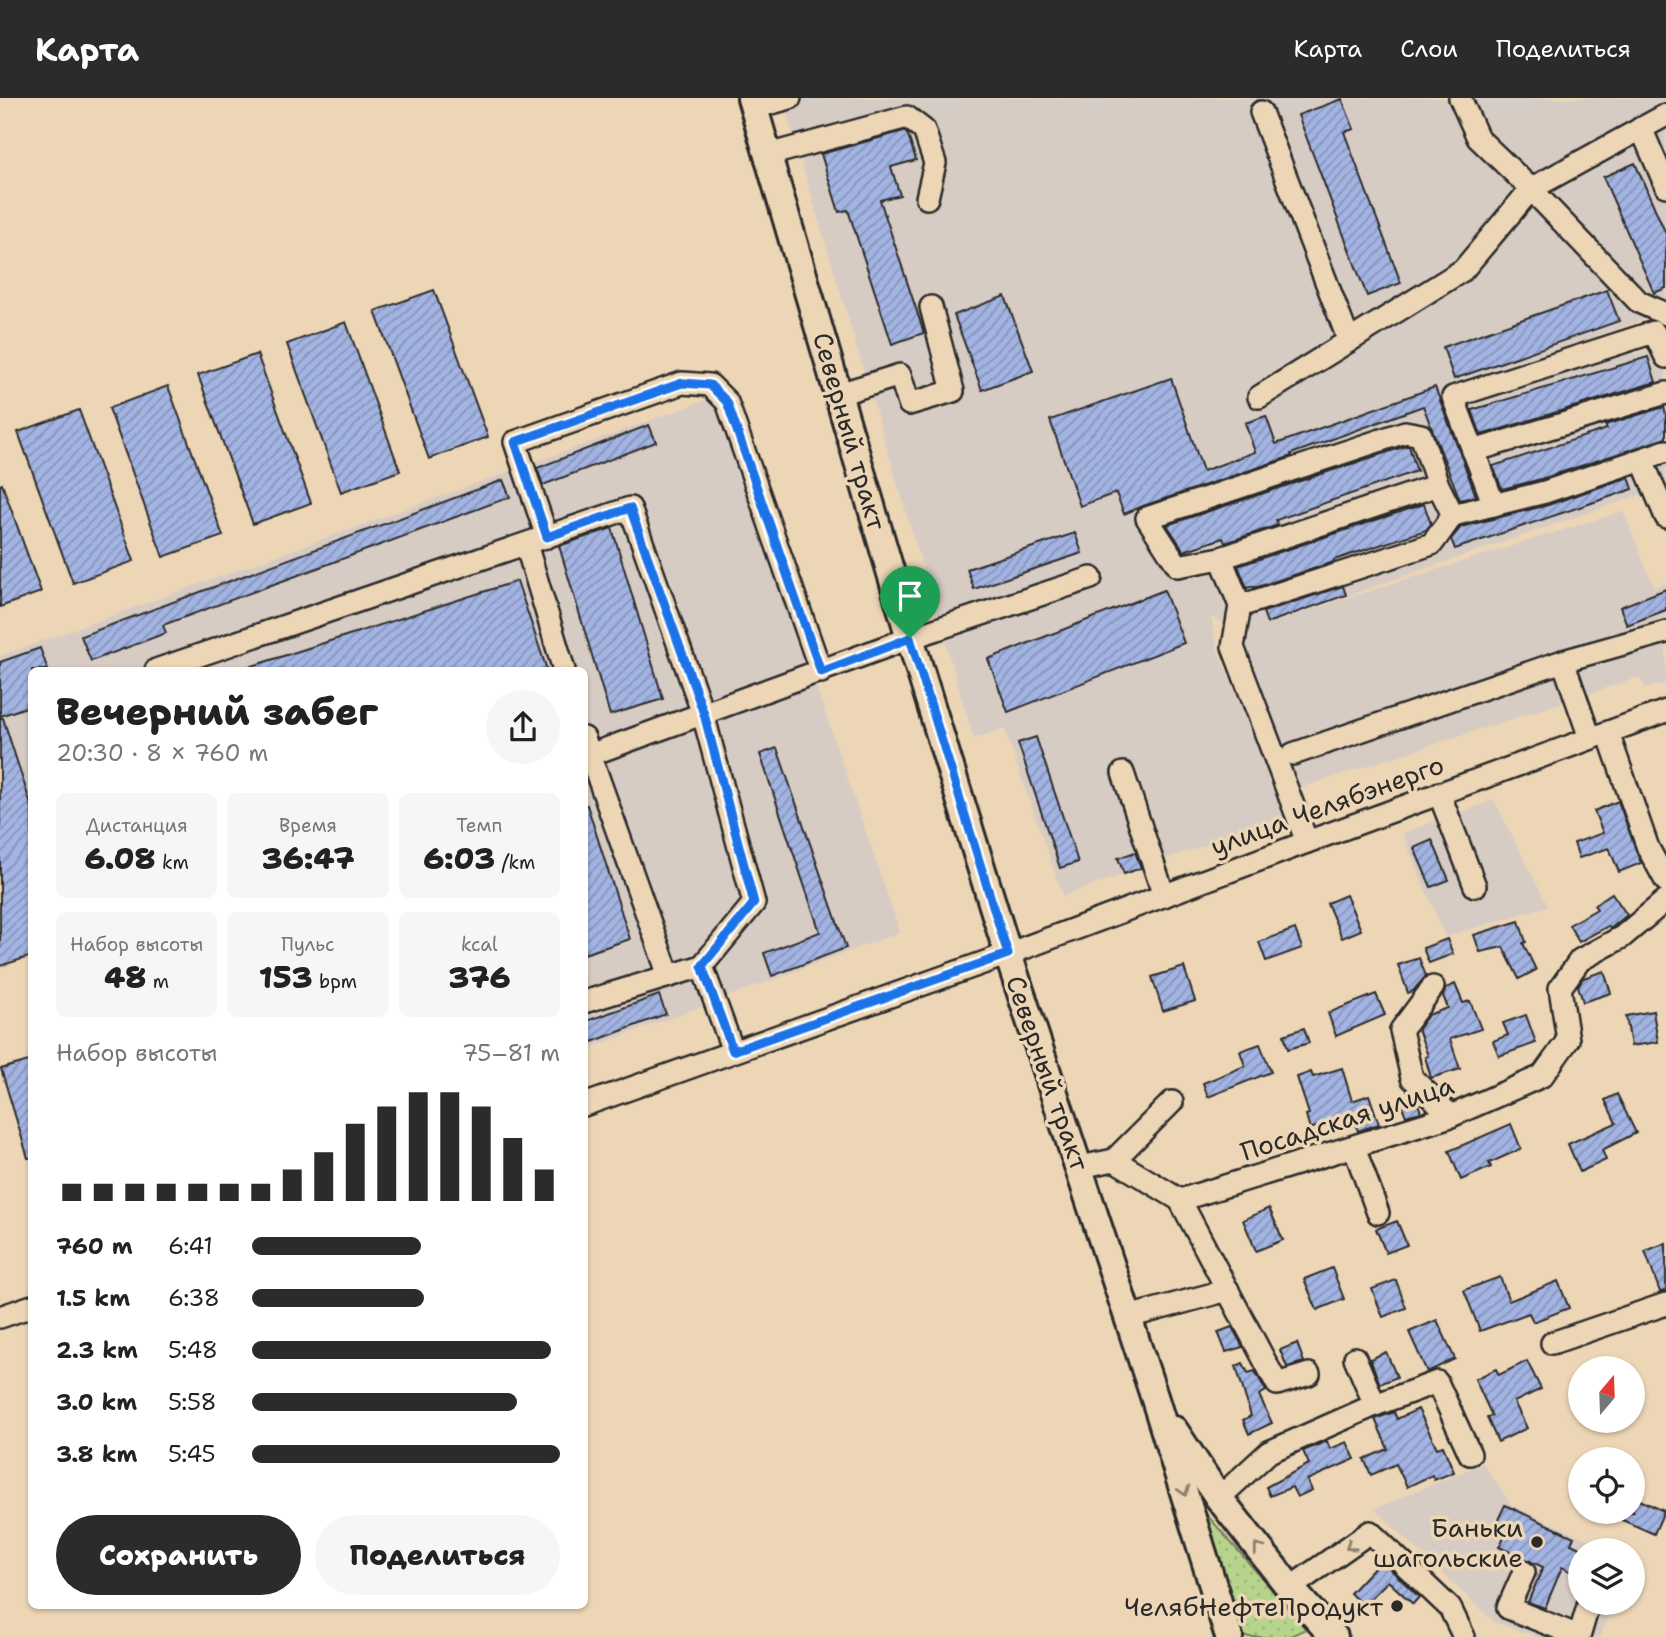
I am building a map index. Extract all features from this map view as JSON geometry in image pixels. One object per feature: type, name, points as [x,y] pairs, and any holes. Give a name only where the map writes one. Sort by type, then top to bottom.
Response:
[{"type":"main road","name":"Северный тракт","points":[[753,103],[910,638],[1008,954],[1129,1317],[1229,1637]]},
{"type":"main road","name":"Северный тракт","points":[[1156,1402],[1219,1499],[1290,1588],[1334,1637]]},
{"type":"street","points":[[753,103],[790,98]]},
{"type":"street","points":[[1460,98],[1478,138],[1639,302],[1666,314]]},
{"type":"street","points":[[1261,112],[1349,341]]},
{"type":"street","points":[[1259,397],[1463,270],[1531,189],[1665,116]]},
{"type":"street","points":[[768,155],[907,117],[924,130],[935,163],[927,198]]},
{"type":"street","points":[[1641,128],[1666,186]]},
{"type":"street","points":[[839,394],[901,374],[909,404],[953,391],[931,307]]},
{"type":"street","points":[[1494,505],[1453,397],[1654,332],[1666,357]]},
{"type":"street","points":[[547,537],[515,442],[682,383],[710,385],[727,402],[821,672]]},
{"type":"street","points":[[1473,452],[1666,393]]},
{"type":"street","points":[[1438,485],[1221,558],[1178,566],[1147,518],[1405,432],[1421,435],[1438,485],[1453,515]]},
{"type":"street","points":[[1240,606],[1432,544],[1453,515],[1545,492],[1666,451]]},
{"type":"street","points":[[1642,460],[1666,517]]},
{"type":"street","points":[[169,667],[630,508],[704,714],[754,903],[702,966],[588,1001]]},
{"type":"street","points":[[526,544],[563,667]]},
{"type":"street","points":[[1221,558],[1240,606],[1233,646],[1307,842]]},
{"type":"street","points":[[588,749],[704,714],[910,638],[1091,578]]},
{"type":"street","points":[[1293,754],[1563,662],[1666,632]]},
{"type":"street","points":[[1563,662],[1648,848],[1666,881]]},
{"type":"street","name":"улица Челябэнерго","points":[[588,1104],[1008,954],[1666,711]]},
{"type":"street","points":[[588,755],[669,976]]},
{"type":"street","points":[[1124,773],[1164,896]]},
{"type":"street","points":[[1439,793],[1475,886]]},
{"type":"street","name":"Посадская улица","points":[[1180,1200],[1451,1116],[1542,1076],[1568,1040],[1560,988],[1580,960],[1622,937],[1666,900]]},
{"type":"street","points":[[702,966],[733,1051]]},
{"type":"street","points":[[1433,987],[1401,1030],[1412,1078],[1451,1116]]},
{"type":"street","points":[[1080,1167],[1114,1160],[1172,1102]]},
{"type":"street","points":[[1354,1147],[1378,1213]]},
{"type":"street","points":[[1114,1160],[1180,1200],[1277,1384],[1309,1374]]},
{"type":"street","points":[[1129,1317],[1228,1290]]},
{"type":"street","points":[[1552,1343],[1666,1304]]},
{"type":"street","points":[[0,1317],[28,1307]]},
{"type":"street","points":[[1355,1358],[1375,1405]]},
{"type":"street","points":[[1219,1499],[1269,1452],[1375,1405],[1437,1382],[1471,1454]]},
{"type":"street","points":[[1290,1588],[1370,1532],[1450,1608],[1464,1637]]},
{"type":"street","points":[[1524,1572],[1508,1608],[1579,1636],[1585,1615]]},
{"type":"shaded area","points":[[782,98],[1666,98],[1666,312],[1472,380],[1666,348],[1666,486],[1283,618],[1623,511],[1654,587],[1666,583],[1666,683],[1645,689],[1640,677],[1300,788],[1241,632],[1211,617],[1218,650],[1288,816],[1063,896],[1004,728],[974,739]]},
{"type":"shaded area","points":[[717,396],[900,932],[588,1049],[588,667],[28,667],[28,960],[0,869],[0,656]]},
{"type":"shaded area","points":[[1494,800],[1548,906],[1445,937],[1402,833]]},
{"type":"shaded area","points":[[1483,1463],[1511,1505],[1584,1538],[1568,1538],[1568,1615],[1610,1615],[1599,1637],[1536,1637],[1494,1622],[1374,1509]]},
{"type":"green space","points":[[1201,1508],[1306,1629],[1288,1637],[1243,1637]]},
{"type":"building","points":[[1342,99],[1354,129],[1344,132],[1401,283],[1367,296],[1298,115]]},
{"type":"building","points":[[904,131],[908,135],[916,160],[891,167],[900,195],[880,200],[924,333],[892,344],[848,210],[839,212],[821,154]]},
{"type":"building","points":[[1635,163],[1666,234],[1666,288],[1654,293],[1603,177]]},
{"type":"building","points":[[434,290],[488,437],[429,459],[375,311]]},
{"type":"building","points":[[1607,290],[1619,321],[1454,379],[1443,347]]},
{"type":"building","points":[[1005,296],[1033,371],[982,390],[954,315]]},
{"type":"building","points":[[346,322],[400,471],[341,492],[287,344]]},
{"type":"building","points":[[257,354],[311,503],[253,524],[198,375]]},
{"type":"building","points":[[1648,357],[1656,382],[1481,435],[1472,410]]},
{"type":"building","points":[[1171,378],[1203,471],[1255,452],[1245,423],[1266,416],[1276,444],[1435,387],[1476,496],[1460,500],[1423,406],[1291,454],[1292,456],[1124,514],[1116,493],[1080,506],[1050,420]]},
{"type":"building","points":[[168,386],[223,536],[163,557],[109,408]]},
{"type":"building","points":[[1664,407],[1666,438],[1502,489],[1493,466],[1607,429],[1605,425]]},
{"type":"building","points":[[79,410],[134,561],[73,583],[18,432]]},
{"type":"building","points":[[649,425],[656,442],[543,485],[537,468]]},
{"type":"building","points":[[1409,446],[1417,471],[1276,520],[1278,525],[1225,543],[1223,538],[1184,551],[1167,525]]},
{"type":"building","points":[[1629,477],[1633,489],[1455,549],[1451,539],[1461,527],[1548,505]]},
{"type":"building","points":[[503,480],[510,497],[163,625],[166,633],[91,661],[81,636]]},
{"type":"building","points":[[2,484],[41,592],[0,607],[0,485]]},
{"type":"building","points":[[1424,504],[1431,524],[1426,530],[1334,562],[1254,588],[1247,588],[1238,566]]},
{"type":"building","points":[[612,528],[663,699],[610,715],[559,546]]},
{"type":"building","points":[[1075,533],[1082,553],[974,589],[967,569]]},
{"type":"building","points":[[517,581],[546,667],[249,667]]},
{"type":"building","points":[[1343,586],[1346,595],[1267,623],[1263,612]]},
{"type":"building","points":[[1666,589],[1666,610],[1627,625],[1620,607]]},
{"type":"building","points":[[1164,590],[1184,643],[1008,712],[988,659]]},
{"type":"building","points":[[40,648],[47,667],[28,667],[28,706],[0,716],[0,662]]},
{"type":"building","points":[[0,718],[3,718],[28,796],[28,957],[0,966]]},
{"type":"building","points":[[1036,737],[1078,862],[1060,868],[1018,743]]},
{"type":"building","points":[[777,748],[846,948],[772,976],[764,953],[820,932],[760,754]]},
{"type":"building","points":[[1618,801],[1641,863],[1619,872],[1609,848],[1579,858],[1574,843],[1603,833],[1594,811]]},
{"type":"building","points":[[588,808],[630,939],[588,953]]},
{"type":"building","points":[[1432,840],[1449,880],[1431,887],[1414,848]]},
{"type":"building","points":[[1135,852],[1141,868],[1124,874],[1118,858]]},
{"type":"building","points":[[1612,893],[1627,915],[1610,929],[1608,926],[1579,942],[1569,925],[1597,909],[1594,905]]},
{"type":"building","points":[[1346,895],[1361,930],[1342,938],[1327,903]]},
{"type":"building","points":[[1519,921],[1526,942],[1523,943],[1536,970],[1519,979],[1503,947],[1480,952],[1474,935]]},
{"type":"building","points":[[1295,929],[1302,948],[1266,961],[1259,942]]},
{"type":"building","points":[[1447,939],[1453,954],[1429,963],[1423,948]]},
{"type":"building","points":[[1419,958],[1426,976],[1408,993],[1398,965]]},
{"type":"building","points":[[1184,967],[1195,1001],[1163,1011],[1152,977]]},
{"type":"building","points":[[1604,971],[1611,993],[1583,1002],[1578,986],[1583,978]]},
{"type":"building","points":[[1455,984],[1463,1003],[1470,1001],[1481,1029],[1450,1039],[1460,1069],[1431,1078],[1425,1057],[1428,1056],[1418,1029],[1428,1015],[1448,1008],[1443,996],[1446,988]]},
{"type":"building","points":[[1376,994],[1385,1015],[1336,1036],[1328,1013]]},
{"type":"building","points":[[659,995],[666,1014],[588,1043],[588,1021]]},
{"type":"building","points":[[1653,1011],[1658,1042],[1631,1046],[1626,1016]]},
{"type":"building","points":[[1526,1015],[1536,1043],[1499,1056],[1493,1041],[1508,1035],[1503,1023]]},
{"type":"building","points":[[1304,1028],[1309,1043],[1288,1049],[1284,1035]]},
{"type":"building","points":[[1260,1044],[1271,1072],[1208,1097],[1203,1083],[1245,1066],[1240,1051]]},
{"type":"building","points":[[28,1061],[28,1158],[1,1069]]},
{"type":"building","points":[[1342,1068],[1352,1101],[1369,1095],[1379,1124],[1358,1131],[1352,1115],[1310,1129],[1306,1115],[1309,1114],[1297,1077],[1311,1072],[1313,1077]]},
{"type":"building","points":[[1617,1094],[1636,1133],[1602,1150],[1606,1160],[1580,1172],[1568,1144],[1616,1123],[1605,1100]]},
{"type":"building","points":[[1412,1096],[1421,1112],[1406,1116],[1400,1101]]},
{"type":"building","points":[[1511,1124],[1521,1149],[1489,1163],[1491,1167],[1461,1180],[1449,1151]]},
{"type":"building","points":[[1269,1208],[1283,1240],[1256,1251],[1243,1220]]},
{"type":"building","points":[[1397,1221],[1407,1245],[1386,1253],[1376,1229]]},
{"type":"building","points":[[1666,1243],[1666,1291],[1660,1292],[1645,1251]]},
{"type":"building","points":[[1332,1268],[1344,1299],[1317,1310],[1304,1279]]},
{"type":"building","points":[[1500,1277],[1509,1301],[1558,1281],[1569,1308],[1533,1322],[1529,1313],[1480,1331],[1464,1290]]},
{"type":"building","points":[[1396,1280],[1406,1308],[1383,1317],[1372,1289]]},
{"type":"building","points":[[1437,1320],[1455,1359],[1427,1372],[1409,1332]]},
{"type":"building","points":[[1232,1327],[1243,1347],[1226,1352],[1218,1332]]},
{"type":"building","points":[[1297,1343],[1304,1362],[1287,1367],[1280,1350]]},
{"type":"building","points":[[1386,1352],[1397,1377],[1380,1384],[1370,1359]]},
{"type":"building","points":[[1527,1361],[1541,1389],[1514,1402],[1527,1428],[1498,1442],[1487,1418],[1492,1416],[1475,1379],[1496,1369],[1499,1375]]},
{"type":"building","points":[[1243,1363],[1248,1373],[1255,1371],[1266,1391],[1259,1395],[1272,1423],[1249,1434],[1243,1420],[1251,1416],[1236,1366]]},
{"type":"building","points":[[1418,1409],[1437,1448],[1443,1446],[1454,1472],[1434,1480],[1432,1475],[1407,1487],[1396,1464],[1371,1475],[1364,1459],[1388,1449],[1375,1419],[1394,1412],[1397,1419]]},
{"type":"building","points":[[1327,1441],[1330,1449],[1347,1442],[1355,1459],[1307,1480],[1312,1490],[1297,1497],[1292,1487],[1270,1496],[1266,1487],[1309,1464],[1303,1451]]},
{"type":"building","points":[[1645,1502],[1664,1511],[1654,1534],[1631,1524],[1645,1524]]},
{"type":"building","name":"Баньки шагольские","points":[[1505,1505],[1574,1537],[1568,1538],[1568,1570],[1562,1567],[1545,1608],[1528,1602],[1543,1567],[1499,1547],[1507,1531],[1495,1526]]},
{"type":"building","points":[[1381,1560],[1419,1597],[1413,1604],[1388,1581],[1363,1606],[1350,1593]]},
{"type":"place","name":"Баньки шагольские","points":[[1537,1542]]},
{"type":"place","name":"ЧелябНефтеПродукт","points":[[1397,1606]]},
{"type":"route","points":[[682,383],[710,385],[727,402],[821,672],[910,638],[1008,954],[733,1051],[702,966],[754,903],[704,714],[630,508],[547,537],[515,442],[682,383]]}]
